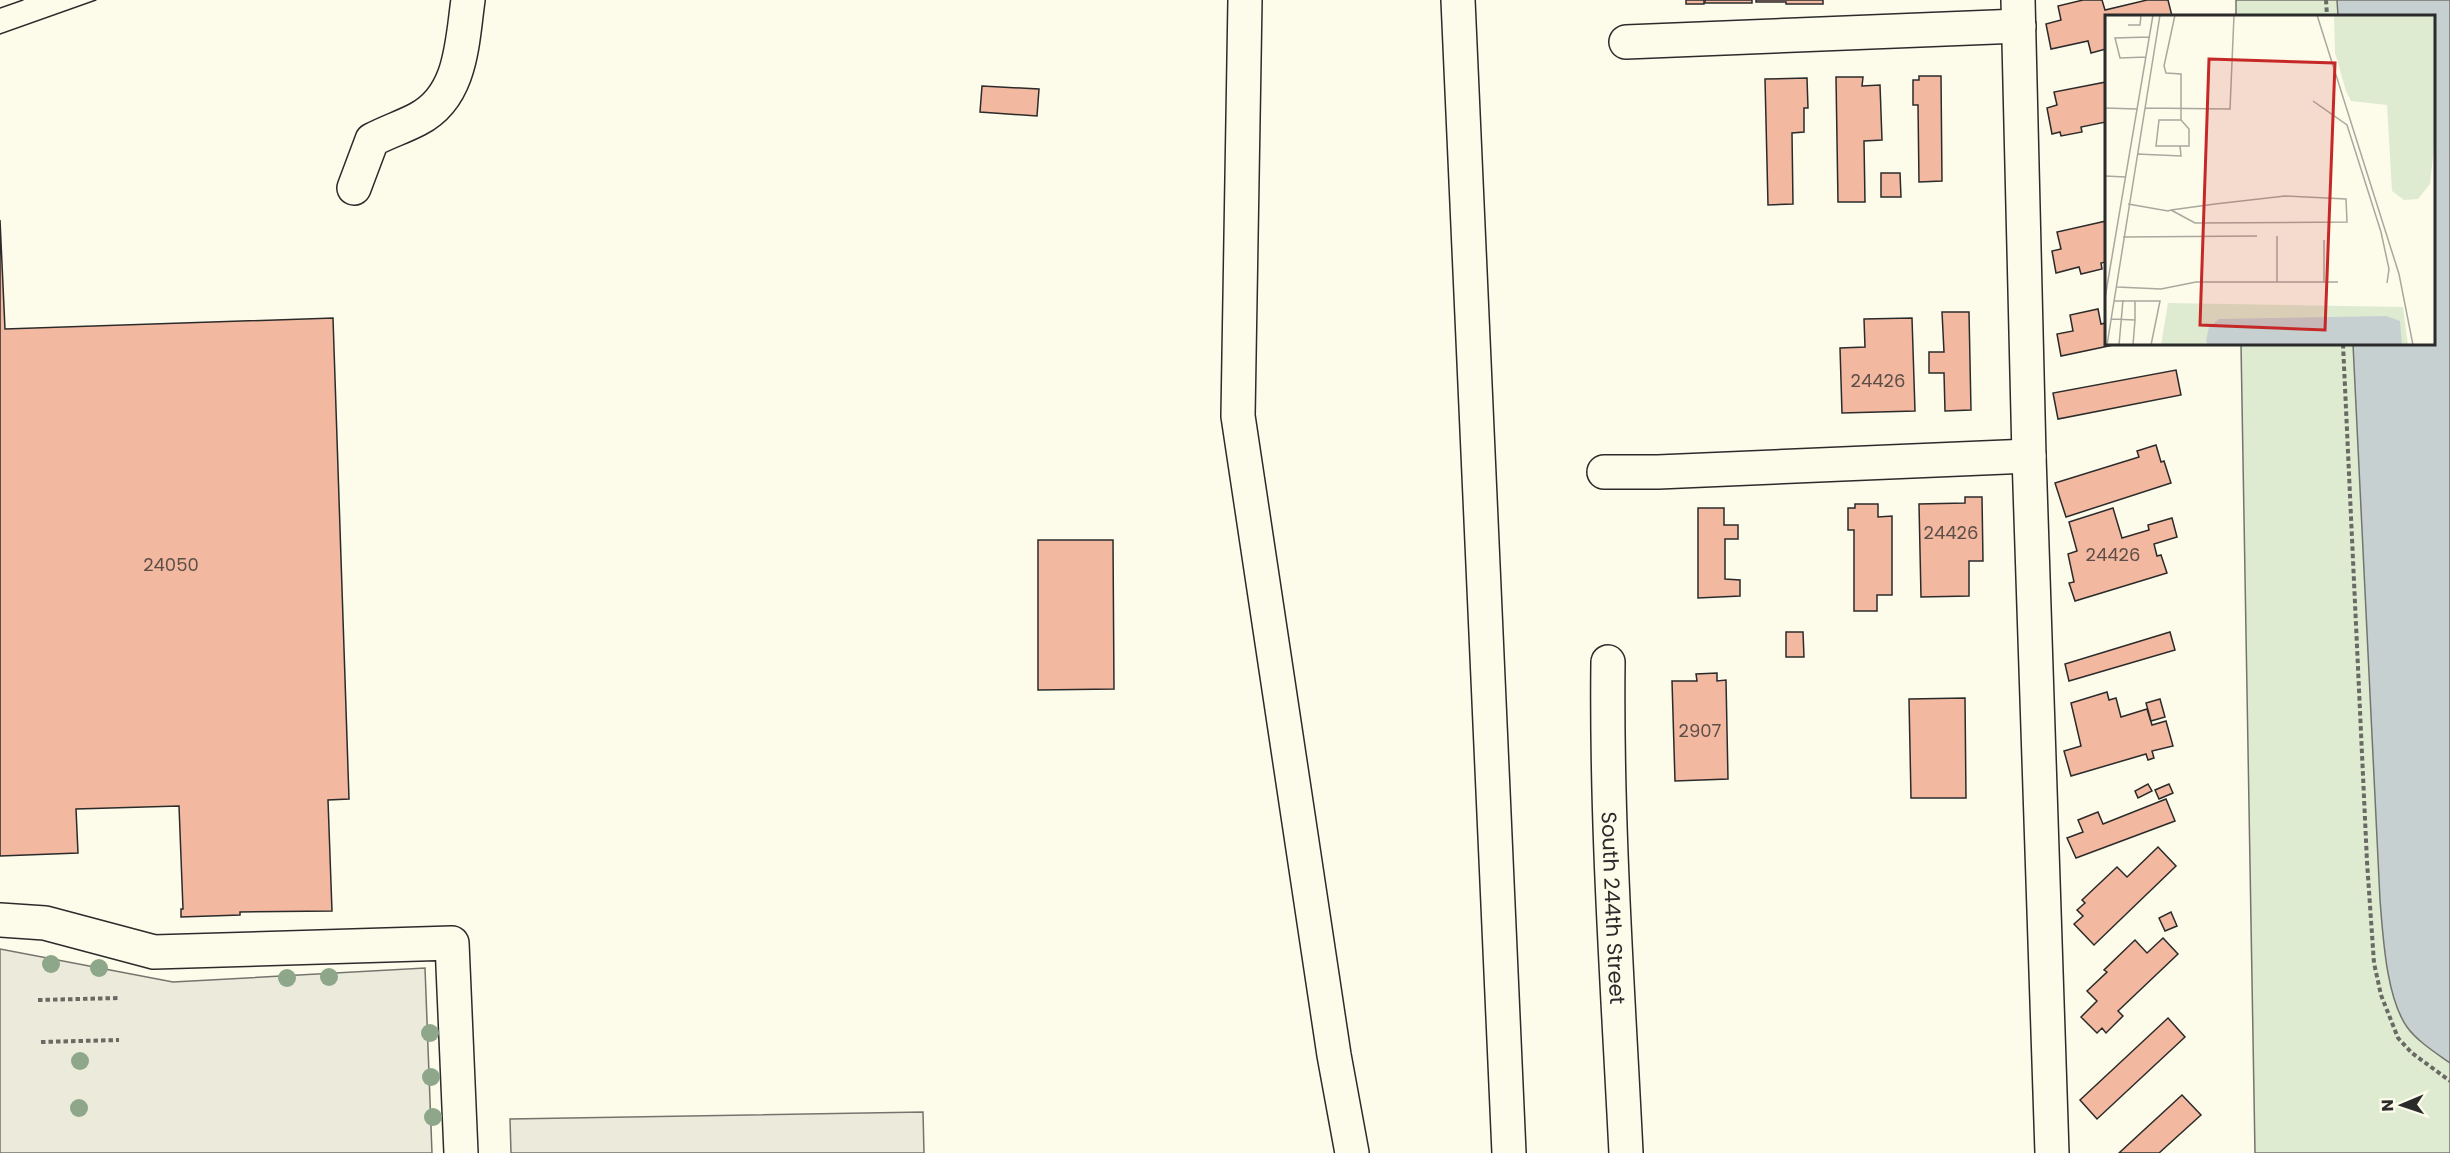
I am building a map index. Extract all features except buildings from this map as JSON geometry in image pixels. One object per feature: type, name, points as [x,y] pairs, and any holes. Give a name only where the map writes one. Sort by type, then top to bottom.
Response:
[{"type":"street","points":[[354,188],[372,140],[420,118],[436,106],[450,86],[458,67],[468,0]]},
{"type":"street","points":[[1245,0],[1238,416],[1334,1055],[1352,1153]]},
{"type":"street","points":[[1458,0],[1509,1153]]},
{"type":"street","points":[[1626,42],[2019,13],[2029,456],[2052,1153]]},
{"type":"street","points":[[1604,472],[2029,456]]},
{"type":"street","name":"South 244th Street","points":[[1608,662],[1607,716],[1626,1153]]},
{"type":"street","points":[[0,920],[45,923],[154,952],[452,943],[461,1153]]},
{"type":"path","points":[[2326,0],[2327,15]]},
{"type":"path","points":[[2343,345],[2374,963],[2381,995],[2398,1038],[2412,1053],[2450,1082]]},
{"type":"path","points":[[38,1000],[118,998]]},
{"type":"path","points":[[40,1042],[119,1040]]},
{"type":"green space","points":[[2236,0],[2450,0],[2450,1153],[2255,1153],[2241,345],[2435,345],[2435,15],[2236,15]]},
{"type":"shaded area","points":[[2337,0],[2450,0],[2450,1063],[2421,1042],[2407,1027],[2394,1000],[2384,948],[2353,345],[2435,345],[2435,15],[2338,15]]},
{"type":"shaded area","points":[[0,949],[173,982],[425,968],[432,1153],[0,1153]]},
{"type":"shaded area","points":[[923,1112],[924,1153],[511,1153],[510,1119]]},
{"type":"tram line","points":[[0,8],[23,0]]},
{"type":"tram line","points":[[0,34],[96,0]]}]
